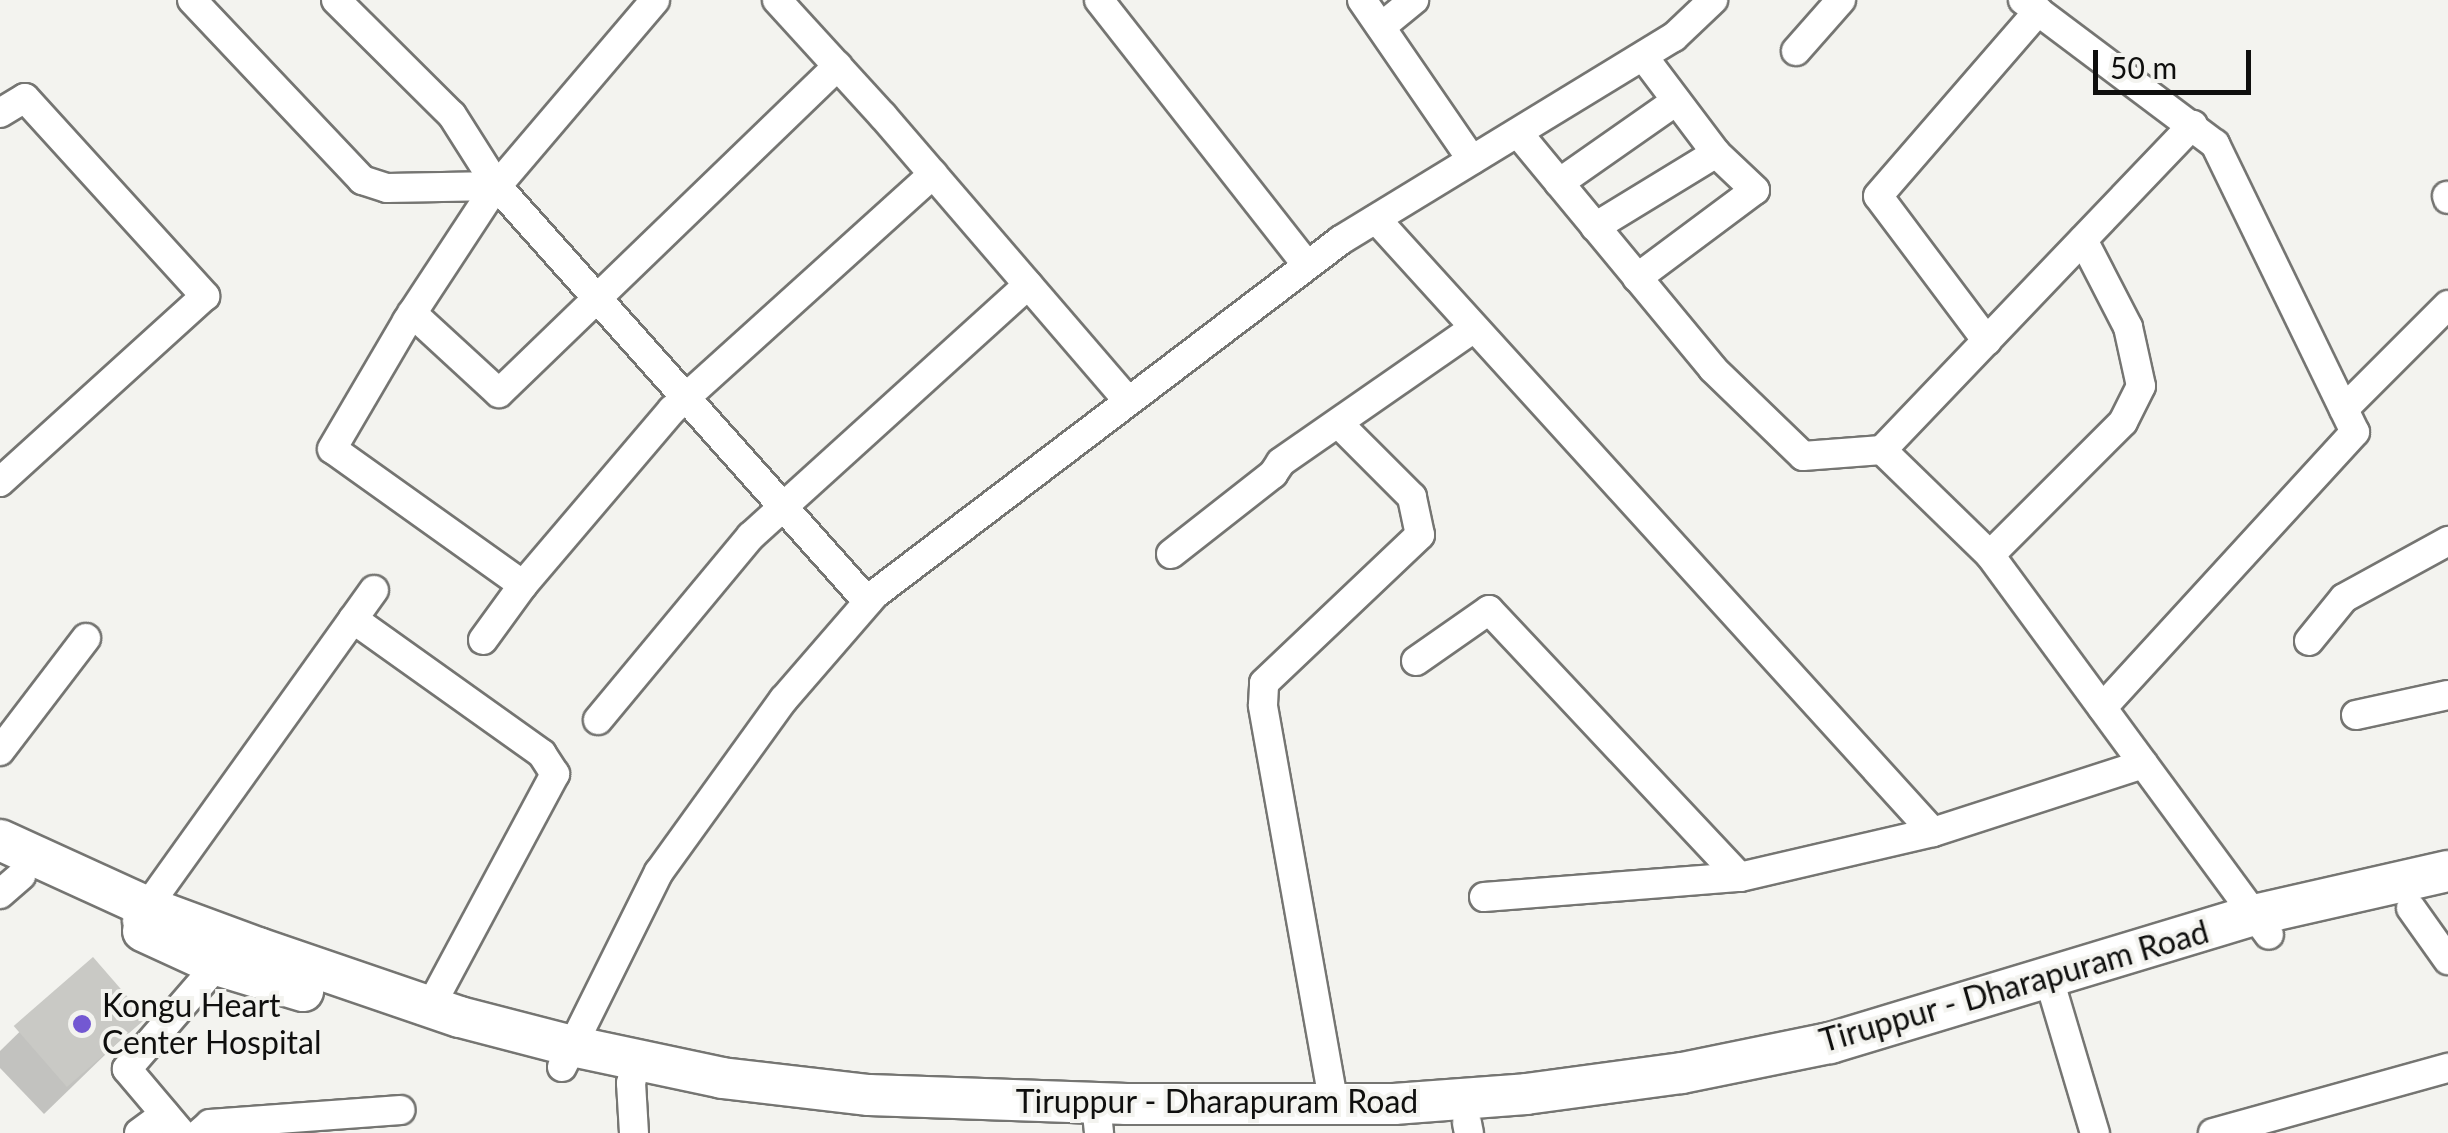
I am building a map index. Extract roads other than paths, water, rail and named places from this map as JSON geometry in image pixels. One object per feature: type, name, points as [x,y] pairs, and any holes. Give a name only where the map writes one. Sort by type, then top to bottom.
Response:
[{"type":"highway","name":"Tiruppur - Dharapuram Road","points":[[0,840],[140,917],[430,1007],[567,1056],[634,1072],[722,1078],[1097,1121],[1526,1094],[1682,1073],[2053,990],[2448,871]]},
{"type":"highway","points":[[7,878],[140,917],[217,965],[567,1056]]},
{"type":"highway","points":[[2261,926],[2430,903]]},
{"type":"highway","points":[[1097,1121],[1468,1128],[1577,1115],[1706,1096],[1881,1052],[2053,990]]},
{"type":"street","points":[[192,0],[362,180],[387,188],[497,186]]},
{"type":"street","points":[[336,0],[452,115],[497,186],[868,602]]},
{"type":"street","points":[[524,585],[332,449],[412,314],[497,186],[654,0]]},
{"type":"street","points":[[777,0],[1127,400]]},
{"type":"street","points":[[1099,0],[1307,265]]},
{"type":"street","points":[[1362,0],[1472,160]]},
{"type":"street","points":[[1381,27],[1414,0]]},
{"type":"street","points":[[567,1056],[659,872],[784,699],[868,602],[1307,265],[1674,37],[1713,0]]},
{"type":"street","points":[[1796,51],[1841,0]]},
{"type":"street","points":[[1987,341],[1878,196],[2030,5],[2215,144],[2355,432],[2102,708]]},
{"type":"street","points":[[1637,278],[1756,190],[1716,154],[1643,56]]},
{"type":"street","points":[[412,314],[499,393],[838,66]]},
{"type":"street","points":[[0,113],[25,98],[205,296],[0,482]]},
{"type":"street","points":[[1558,182],[1676,101]]},
{"type":"street","points":[[1518,132],[1713,369],[1802,456],[1882,450],[2193,126]]},
{"type":"street","points":[[1595,226],[1716,154]]},
{"type":"street","points":[[483,640],[524,585],[686,398],[933,174]]},
{"type":"street","points":[[1376,219],[1933,832]]},
{"type":"street","points":[[1990,554],[2123,422],[2141,386],[2128,328],[2083,240]]},
{"type":"street","points":[[598,720],[751,536],[1028,285]]},
{"type":"street","points":[[2344,409],[2448,304]]},
{"type":"street","points":[[1171,554],[1273,474],[1282,462],[1474,328]]},
{"type":"street","points":[[1334,1105],[1263,706],[1264,683],[1420,535],[1412,497],[1339,424]]},
{"type":"street","points":[[1882,450],[1990,554],[2261,926]]},
{"type":"street","points":[[2309,641],[2344,598],[2448,540]]},
{"type":"street","points":[[140,917],[374,590]]},
{"type":"street","points":[[1416,661],[1489,610],[1740,876]]},
{"type":"street","points":[[354,618],[542,754],[555,774],[430,1007]]},
{"type":"street","points":[[0,751],[86,638]]},
{"type":"street","points":[[2356,715],[2448,695]]},
{"type":"street","points":[[1484,897],[1740,876],[1933,832],[2143,764]]},
{"type":"street","points":[[2430,903],[2448,960]]},
{"type":"street","points":[[139,1133],[173,1123],[128,1069],[217,965]]},
{"type":"street","points":[[2053,990],[2094,1133]]},
{"type":"street","points":[[2213,1133],[2448,1068]]},
{"type":"street","points":[[634,1072],[634,1133]]},
{"type":"street","points":[[200,1133],[210,1124],[400,1110]]},
{"type":"place","name":"Kongu Heart Center Hospital","points":[[82,1024]]}]
